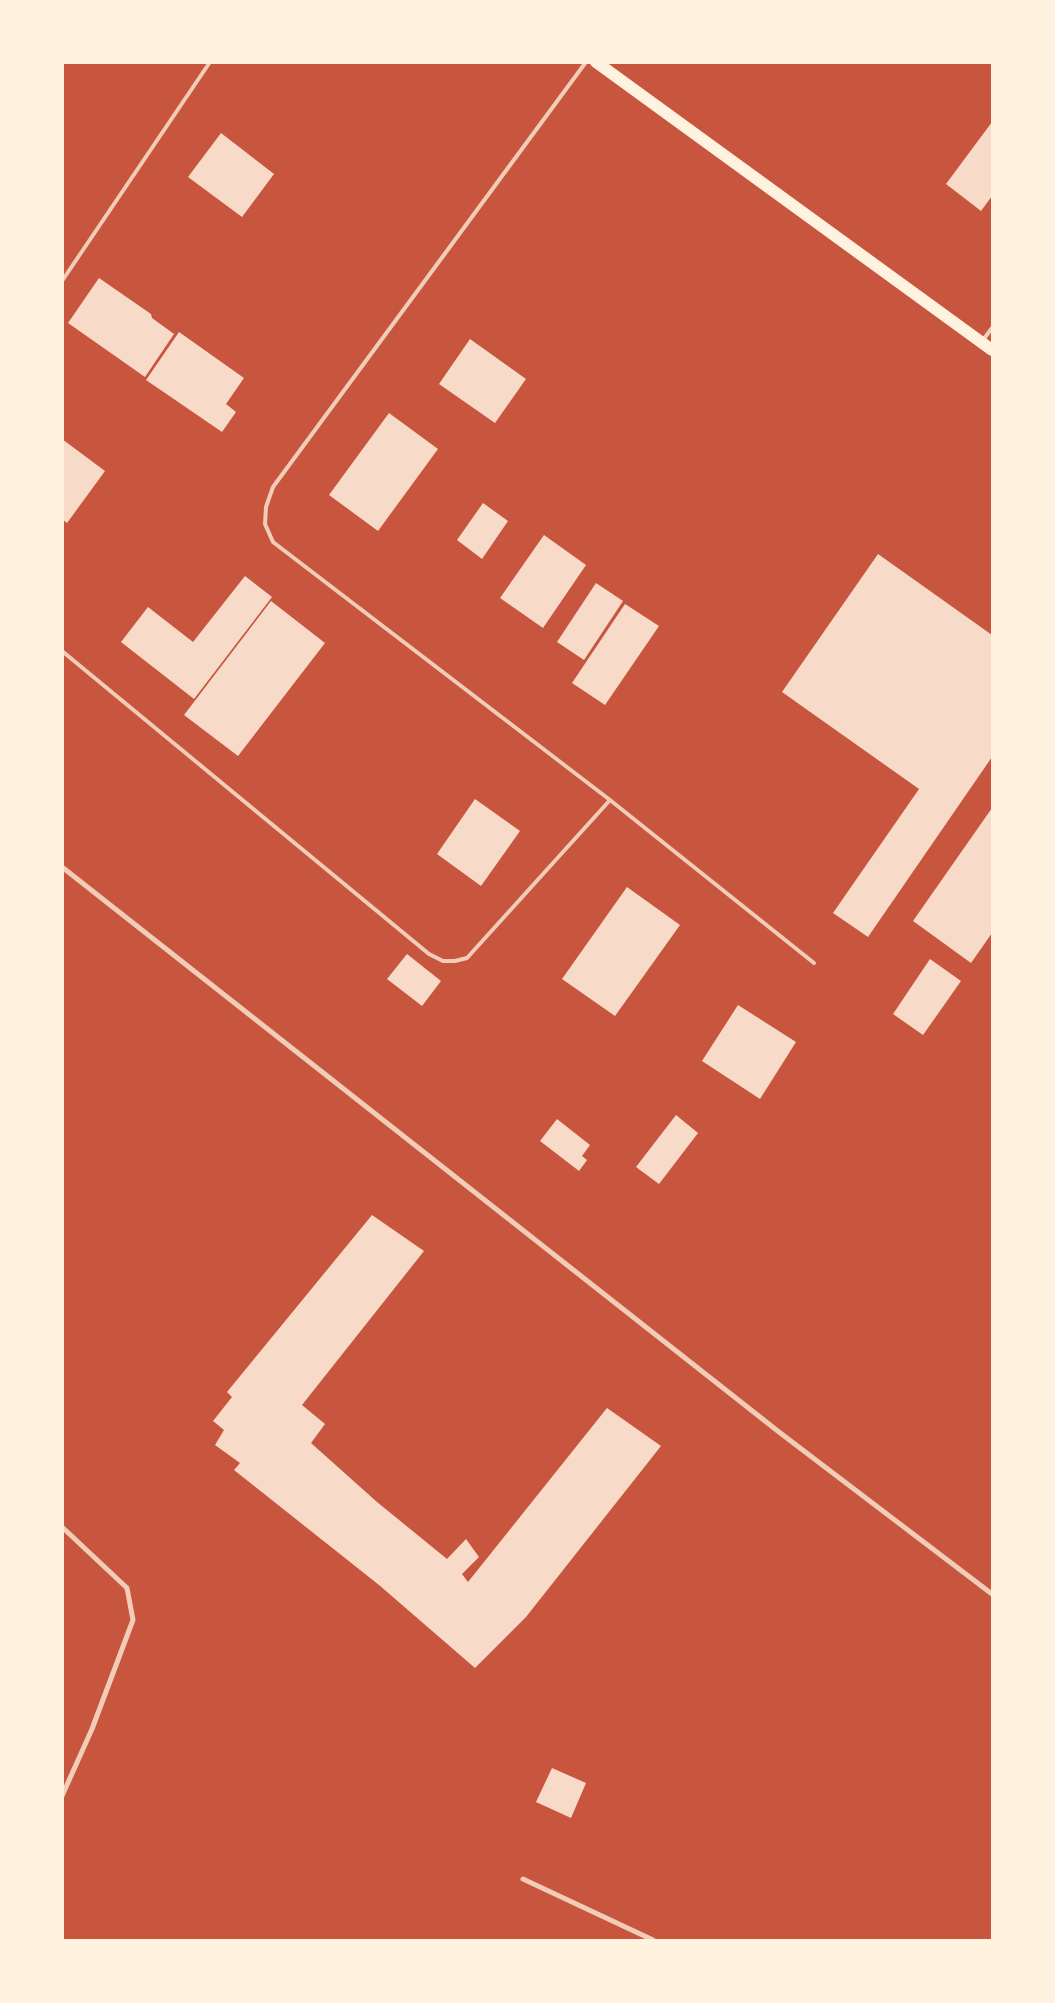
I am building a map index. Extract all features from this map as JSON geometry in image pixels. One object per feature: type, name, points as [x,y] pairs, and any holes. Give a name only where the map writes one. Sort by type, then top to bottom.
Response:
[{"type":"main road","points":[[596,62],[987,346]]},
{"type":"street","points":[[62,867],[779,1432],[992,1594]]},
{"type":"street","points":[[62,1526],[127,1588],[133,1620],[92,1729],[62,1796]]},
{"type":"street","points":[[523,1879],[653,1940]]},
{"type":"lane","points":[[62,281],[210,62]]},
{"type":"lane","points":[[586,62],[274,487],[266,507],[265,524],[273,542],[610,800],[814,962]]},
{"type":"lane","points":[[987,346],[992,328]]},
{"type":"lane","points":[[62,652],[429,954],[444,961],[455,962],[467,958],[610,800]]},
{"type":"building","points":[[992,122],[992,196],[981,211],[946,184]]},
{"type":"building","points":[[221,133],[274,174],[242,217],[188,177]]},
{"type":"building","points":[[99,278],[151,314],[152,318],[174,334],[145,377],[68,323]]},
{"type":"building","points":[[179,332],[244,378],[226,404],[236,412],[222,432],[146,380]]},
{"type":"building","points":[[470,339],[526,379],[495,423],[439,384]]},
{"type":"building","points":[[389,413],[438,449],[378,531],[329,495]]},
{"type":"building","points":[[62,439],[105,471],[67,523],[62,519]]},
{"type":"building","points":[[483,503],[508,521],[482,559],[457,540]]},
{"type":"building","points":[[544,535],[586,565],[543,628],[500,598]]},
{"type":"building","points":[[878,554],[992,635],[992,757],[868,937],[833,913],[919,789],[782,692]]},
{"type":"building","points":[[245,576],[272,597],[194,699],[121,642],[148,607],[193,642]]},
{"type":"building","points":[[596,583],[623,601],[584,660],[557,642]]},
{"type":"building","points":[[271,601],[325,643],[238,756],[184,715]]},
{"type":"building","points":[[625,604],[659,626],[605,705],[572,683]]},
{"type":"building","points":[[475,799],[520,831],[481,886],[437,854]]},
{"type":"building","points":[[992,808],[992,933],[971,963],[913,921]]},
{"type":"building","points":[[627,887],[680,925],[615,1016],[562,979]]},
{"type":"building","points":[[407,954],[441,981],[422,1006],[387,979]]},
{"type":"building","points":[[930,959],[961,981],[923,1035],[893,1014]]},
{"type":"building","points":[[738,1005],[796,1042],[760,1099],[702,1061]]},
{"type":"building","points":[[676,1115],[698,1133],[659,1184],[636,1167]]},
{"type":"building","points":[[557,1119],[590,1145],[582,1156],[587,1160],[579,1171],[540,1141]]},
{"type":"building","points":[[372,1215],[424,1251],[302,1405],[325,1424],[311,1443],[377,1502],[447,1559],[466,1539],[479,1557],[462,1574],[468,1582],[607,1408],[661,1446],[526,1617],[475,1668],[379,1585],[234,1470],[240,1463],[215,1445],[224,1430],[213,1421],[232,1397],[227,1392]]},
{"type":"building","points":[[552,1768],[586,1783],[571,1818],[536,1802]]}]
